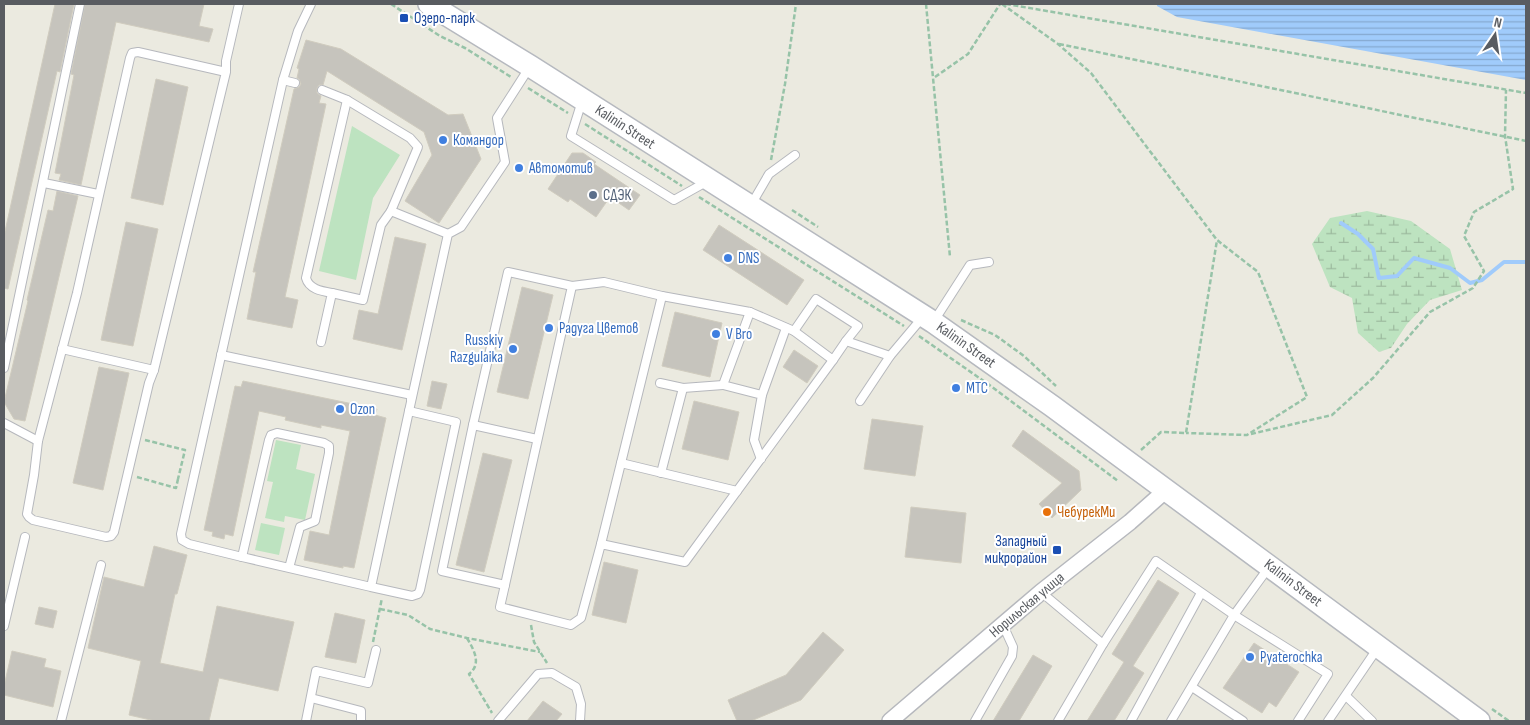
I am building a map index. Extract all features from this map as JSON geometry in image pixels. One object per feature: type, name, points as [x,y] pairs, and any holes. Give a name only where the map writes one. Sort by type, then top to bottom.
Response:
[{"type":"main road","name":"Kalinin Street","points":[[429,4],[749,206],[923,323],[1037,394],[1165,491],[1270,566],[1479,721]]},
{"type":"street","name":"Норильская улица","points":[[890,721],[1040,592],[1130,522],[1165,491]]},
{"type":"lane","points":[[4,368],[80,4]]},
{"type":"lane","points":[[226,72],[138,52],[132,53],[98,194],[77,293],[38,441],[28,514],[33,520],[106,537],[111,536],[114,532],[226,72],[226,61],[239,4]]},
{"type":"lane","points":[[311,4],[298,31],[282,80],[182,540],[189,544],[371,587],[412,596],[418,594],[456,422],[409,411]]},
{"type":"lane","points":[[371,587],[448,234],[461,227],[504,162],[497,118],[530,66]]},
{"type":"lane","points":[[282,80],[296,83]]},
{"type":"lane","points":[[322,90],[347,100],[410,138],[418,147],[391,211],[381,225],[364,300],[319,290],[312,287],[306,278],[347,100]]},
{"type":"lane","points":[[583,100],[571,136],[674,200],[709,181]]},
{"type":"lane","points":[[749,206],[769,174],[795,155]]},
{"type":"lane","points":[[44,183],[98,194]]},
{"type":"lane","points":[[391,211],[448,234]]},
{"type":"lane","points":[[860,401],[890,356],[923,323],[970,265],[989,262]]},
{"type":"lane","points":[[505,586],[442,571],[508,272],[572,286],[604,282],[662,296],[750,312],[790,330],[833,360]]},
{"type":"lane","points":[[572,286],[500,607],[571,625],[581,618],[662,296]]},
{"type":"lane","points":[[321,342],[332,293]]},
{"type":"lane","points":[[601,544],[685,562],[858,326],[816,299],[790,330],[762,395],[754,440],[760,459]]},
{"type":"lane","points":[[723,385],[750,312]]},
{"type":"lane","points":[[846,341],[890,356]]},
{"type":"lane","points":[[62,349],[154,370]]},
{"type":"lane","points":[[221,355],[412,395]]},
{"type":"lane","points":[[660,383],[683,388],[723,385],[762,395]]},
{"type":"lane","points":[[662,473],[683,388]]},
{"type":"lane","points":[[4,422],[38,441]]},
{"type":"lane","points":[[473,425],[537,439]]},
{"type":"lane","points":[[242,557],[271,435],[278,433],[324,443],[329,446],[329,453],[317,517],[315,521],[300,527],[289,568]]},
{"type":"lane","points":[[621,463],[737,491]]},
{"type":"lane","points":[[4,626],[25,537]]},
{"type":"lane","points":[[1058,721],[1103,644],[1156,561],[1234,616],[1328,674],[1298,721]]},
{"type":"lane","points":[[61,721],[101,565]]},
{"type":"lane","points":[[1171,721],[1234,616],[1270,566]]},
{"type":"lane","points":[[1040,592],[1103,644]]},
{"type":"lane","points":[[1131,721],[1201,593]]},
{"type":"lane","points":[[975,721],[1012,656],[1013,647],[1003,625]]},
{"type":"lane","points":[[1328,721],[1379,647]]},
{"type":"lane","points":[[306,721],[316,671],[368,683],[376,650]]},
{"type":"lane","points":[[498,721],[538,674],[552,673],[576,687],[581,704],[580,721]]},
{"type":"lane","points":[[1192,687],[1243,721]]},
{"type":"lane","points":[[1346,696],[1372,721]]},
{"type":"lane","points":[[311,698],[361,711],[361,721]]},
{"type":"path","points":[[769,174],[785,84],[796,4]]},
{"type":"path","points":[[926,4],[950,257]]},
{"type":"path","points":[[935,77],[968,54],[1001,4],[1058,44],[1092,73],[1217,240],[1258,272],[1307,396],[1247,435]]},
{"type":"path","points":[[1006,4],[1526,93]]},
{"type":"path","points":[[1058,44],[1526,141]]},
{"type":"path","points":[[1141,450],[1161,432],[1247,435],[1332,415],[1373,378],[1430,312],[1473,288],[1484,271],[1464,236],[1474,212],[1512,189],[1506,136],[1506,90]]},
{"type":"path","points":[[1186,433],[1217,240]]},
{"type":"path","points":[[772,243],[923,323],[988,384],[1118,481]]},
{"type":"path","points":[[128,475],[176,488],[185,450],[136,438]]},
{"type":"path","points":[[178,479],[194,483]]},
{"type":"path","points":[[376,650],[377,646],[372,644],[384,589]]},
{"type":"path","points":[[380,609],[408,615],[430,630],[540,652]]},
{"type":"path","points":[[530,615],[534,642],[552,673]]},
{"type":"path","points":[[467,638],[475,653],[476,663],[474,670],[469,674],[492,713]]},
{"type":"green space","points":[[352,126],[400,155],[373,198],[356,280],[319,271]]},
{"type":"green space","points":[[1367,211],[1411,221],[1450,249],[1462,290],[1430,300],[1407,324],[1391,348],[1379,352],[1358,333],[1352,298],[1330,287],[1312,244],[1330,218]]},
{"type":"green space","points":[[276,440],[301,445],[296,469],[315,474],[305,520],[285,516],[284,522],[265,518],[273,482],[267,481]]},
{"type":"green space","points":[[261,523],[285,528],[279,555],[255,550]]},
{"type":"water","points":[[1157,4],[1526,4],[1526,80],[1177,17],[1157,6]]},
{"type":"building","points":[[55,4],[74,4],[60,72],[57,71],[8,289],[4,288],[4,236]]},
{"type":"building","points":[[85,4],[204,4],[199,26],[213,29],[209,42],[116,22],[81,185],[59,180],[61,174],[55,173],[74,75],[71,74]]},
{"type":"building","points":[[306,40],[341,49],[448,115],[463,114],[481,159],[439,223],[405,201],[432,155],[424,132],[327,71],[323,85],[319,85],[317,88],[317,93],[321,96],[319,103],[326,104],[285,297],[298,300],[292,328],[247,319],[256,272],[253,272],[294,89],[301,84],[297,78],[299,69],[297,68]]},
{"type":"building","points":[[156,79],[188,87],[163,205],[131,198]]},
{"type":"building","points":[[572,153],[583,153],[596,162],[594,164],[640,195],[629,210],[610,197],[596,217],[570,199],[568,202],[548,189]]},
{"type":"building","points":[[57,191],[78,196],[25,421],[14,419],[4,402],[48,210],[53,211]]},
{"type":"building","points":[[126,222],[158,229],[133,346],[101,340]]},
{"type":"building","points":[[719,225],[804,280],[787,305],[703,250]]},
{"type":"building","points":[[395,237],[426,244],[402,350],[353,339],[359,310],[378,314]]},
{"type":"building","points":[[522,287],[553,295],[528,399],[497,392]]},
{"type":"building","points":[[675,312],[722,323],[710,377],[662,366]]},
{"type":"building","points":[[794,350],[818,366],[807,383],[783,367]]},
{"type":"building","points":[[99,367],[129,373],[103,490],[73,483]]},
{"type":"building","points":[[243,381],[377,409],[375,415],[386,418],[354,568],[343,566],[343,568],[304,560],[310,531],[329,535],[350,431],[321,425],[321,428],[285,420],[286,417],[259,411],[233,536],[225,534],[224,539],[212,536],[213,532],[204,530],[235,386],[241,387]]},
{"type":"building","points":[[432,381],[447,384],[441,409],[427,406]]},
{"type":"building","points":[[694,401],[739,412],[728,460],[682,449]]},
{"type":"building","points":[[872,419],[923,426],[915,476],[864,469]]},
{"type":"building","points":[[1023,430],[1079,471],[1081,490],[1052,518],[1039,504],[1062,483],[1012,446]]},
{"type":"building","points":[[483,453],[512,460],[484,572],[456,565]]},
{"type":"building","points":[[911,507],[966,513],[961,563],[905,557]]},
{"type":"building","points":[[154,546],[187,555],[177,594],[175,594],[160,663],[203,672],[217,606],[294,622],[278,691],[219,678],[209,721],[155,721],[129,715],[141,661],[88,648],[104,577],[144,587]]},
{"type":"building","points":[[604,562],[638,570],[626,623],[592,615]]},
{"type":"building","points":[[1158,580],[1179,593],[1133,666],[1144,673],[1114,721],[1087,721],[1124,662],[1112,654]]},
{"type":"building","points":[[39,607],[57,611],[53,628],[35,624]]},
{"type":"building","points":[[335,613],[365,620],[356,663],[325,657]]},
{"type":"building","points":[[823,632],[844,650],[801,700],[751,721],[737,721],[728,700],[786,675]]},
{"type":"building","points":[[1254,643],[1299,672],[1276,707],[1269,702],[1262,713],[1223,688]]},
{"type":"building","points":[[12,651],[46,659],[44,667],[61,671],[53,707],[4,695],[4,686]]},
{"type":"building","points":[[1033,655],[1052,666],[1019,721],[993,721]]},
{"type":"building","points":[[543,701],[562,714],[556,721],[527,721]]},
{"type":"waterway","points":[[1341,223],[1358,234],[1373,249],[1379,278],[1397,276],[1414,258],[1450,268],[1470,283],[1482,280],[1504,262],[1526,262]]},
{"type":"place","name":"Озеро-парк","points":[[404,18]]},
{"type":"place","name":"Командор","points":[[443,140]]},
{"type":"place","name":"Автомотив","points":[[519,168]]},
{"type":"place","name":"СДЭК","points":[[593,195]]},
{"type":"place","name":"DNS","points":[[728,258]]},
{"type":"place","name":"Радуга Цветов","points":[[549,328]]},
{"type":"place","name":"V Bro","points":[[716,334]]},
{"type":"place","name":"Russkiy Razgulaika","points":[[513,349]]},
{"type":"place","name":"МТС","points":[[956,388]]},
{"type":"place","name":"Ozon","points":[[340,409]]},
{"type":"place","name":"ЧебурекМи","points":[[1047,512]]},
{"type":"place","name":"Западный микрорайон","points":[[1057,550]]},
{"type":"place","name":"Pyaterochka","points":[[1250,657]]}]
